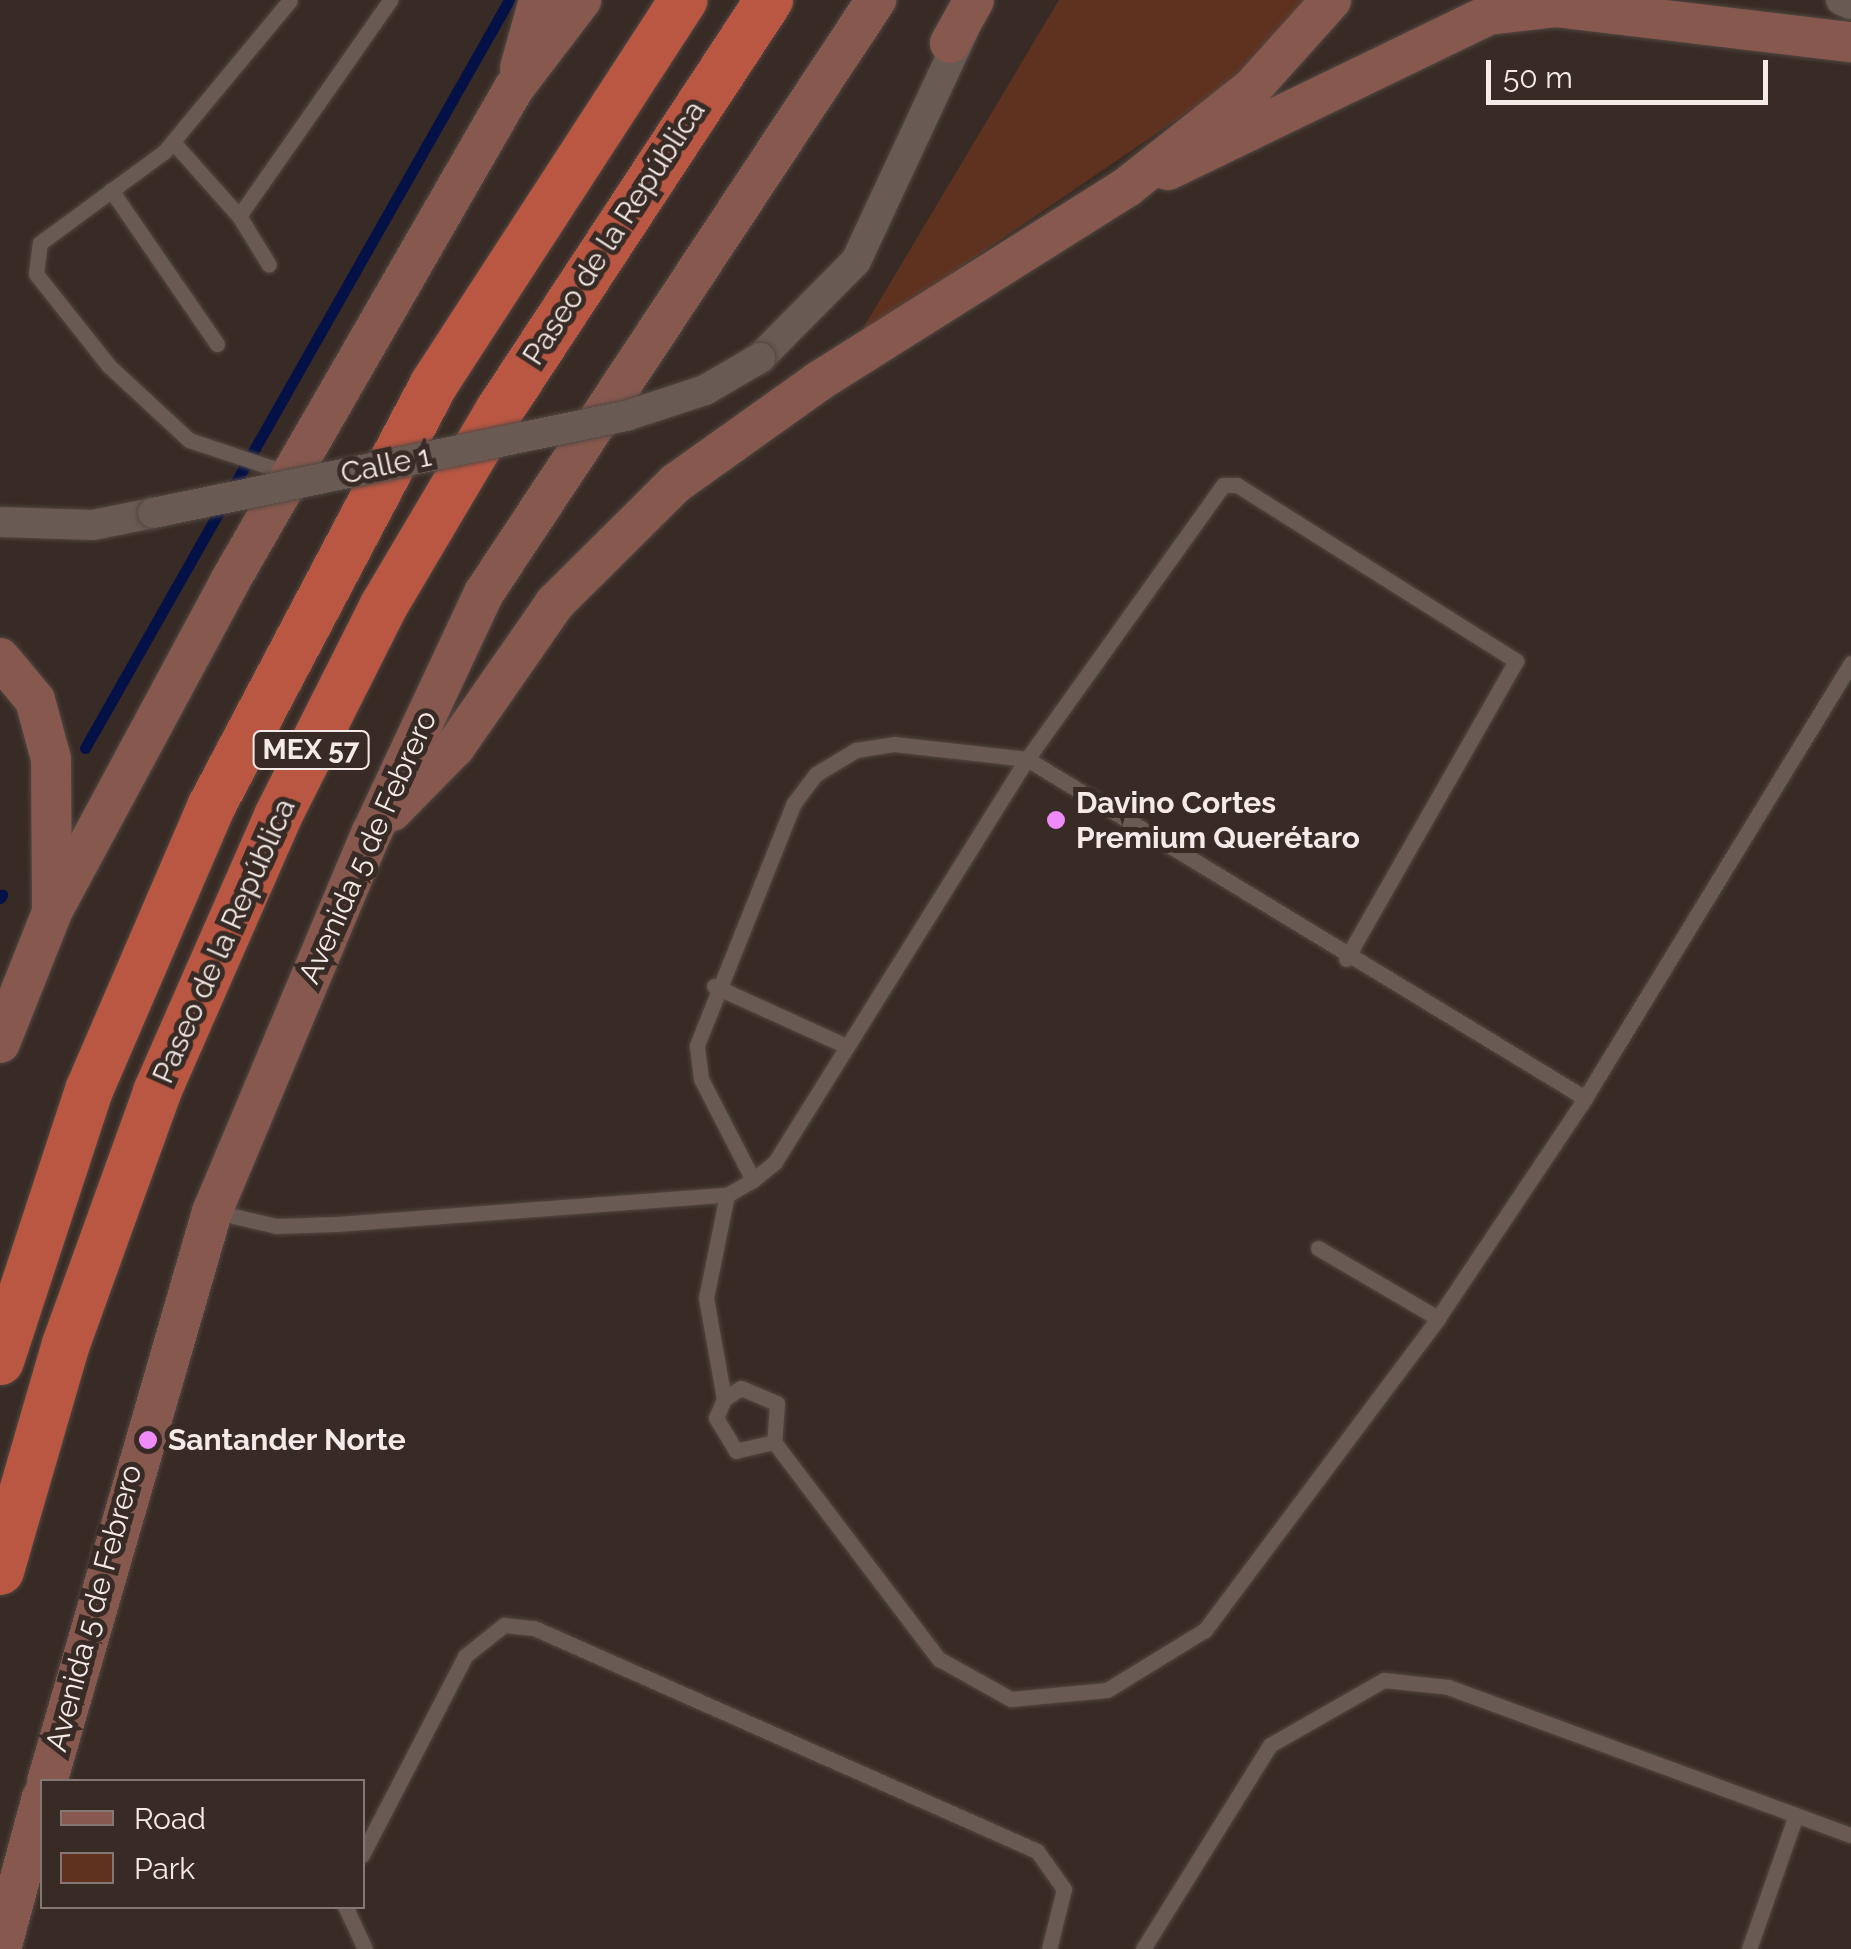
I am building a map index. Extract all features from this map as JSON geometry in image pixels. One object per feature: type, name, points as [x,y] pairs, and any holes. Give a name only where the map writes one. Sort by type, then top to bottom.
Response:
[{"type":"highway","name":"Paseo de la República","points":[[0,1360],[90,1088],[211,808],[434,384],[683,0]]},
{"type":"highway","name":"Paseo de la República","points":[[0,1571],[66,1344],[157,1092],[278,816],[383,607],[499,411],[769,0]]},
{"type":"main road","points":[[514,88],[539,0]]},
{"type":"main road","points":[[0,1042],[52,912],[292,474],[514,88],[581,0]]},
{"type":"main road","name":"Avenida 5 de Febrero","points":[[47,1779],[212,1212],[372,832],[484,593],[876,0]]},
{"type":"main road","points":[[950,44],[974,0]]},
{"type":"main road","points":[[372,832],[456,747],[555,603],[676,483],[818,381],[1127,187],[1253,87],[1330,0]]},
{"type":"main road","points":[[1127,187],[1488,14],[1556,7],[1851,42]]},
{"type":"main road","points":[[0,658],[35,700],[51,759],[52,912]]},
{"type":"main road","points":[[1,1949],[40,1803]]},
{"type":"street","points":[[950,44],[990,0]]},
{"type":"street","points":[[1840,0],[1851,4]]},
{"type":"street","name":"Calle 1","points":[[0,522],[93,525],[626,416],[705,390],[760,358],[856,261],[890,200],[950,44]]},
{"type":"lane","points":[[290,0],[174,142],[40,243],[36,274],[110,366],[189,440],[292,474]]},
{"type":"lane","points":[[239,216],[390,0]]},
{"type":"lane","points":[[174,142],[239,216],[269,265]]},
{"type":"lane","points":[[110,190],[218,344]]},
{"type":"lane","points":[[212,1212],[306,1225],[727,1195],[753,1180],[846,1046],[1027,759],[1223,485],[1237,485],[1512,655],[1514,668],[1346,959]]},
{"type":"lane","points":[[724,1399],[741,1388],[777,1403],[774,1442],[939,1659],[1011,1699],[1107,1690],[1205,1630],[1438,1318],[1585,1098],[1851,662]]},
{"type":"lane","points":[[753,1180],[700,1079],[697,1044],[714,986],[816,774],[856,750],[894,744],[1027,759],[1346,959],[1585,1098]]},
{"type":"lane","points":[[714,986],[846,1046]]},
{"type":"lane","points":[[727,1195],[706,1298],[724,1399],[720,1438],[757,1453],[774,1442]]},
{"type":"lane","points":[[1318,1248],[1438,1318]]},
{"type":"lane","points":[[365,1849],[465,1656],[504,1626],[534,1628],[1036,1851],[1064,1889],[1049,1949]]},
{"type":"lane","points":[[1143,1949],[1270,1746],[1384,1680],[1448,1687],[1851,1835]]},
{"type":"lane","points":[[1749,1949],[1796,1815]]},
{"type":"lane","points":[[346,1909],[365,1949]]},
{"type":"green space","points":[[1059,0],[1305,0],[1245,73],[858,337]]},
{"type":"waterway","points":[[85,748],[509,0]]},
{"type":"place","name":"Davino Cortes Premium Querétaro","points":[[1056,820]]},
{"type":"place","name":"Santander Norte","points":[[148,1440]]}]
